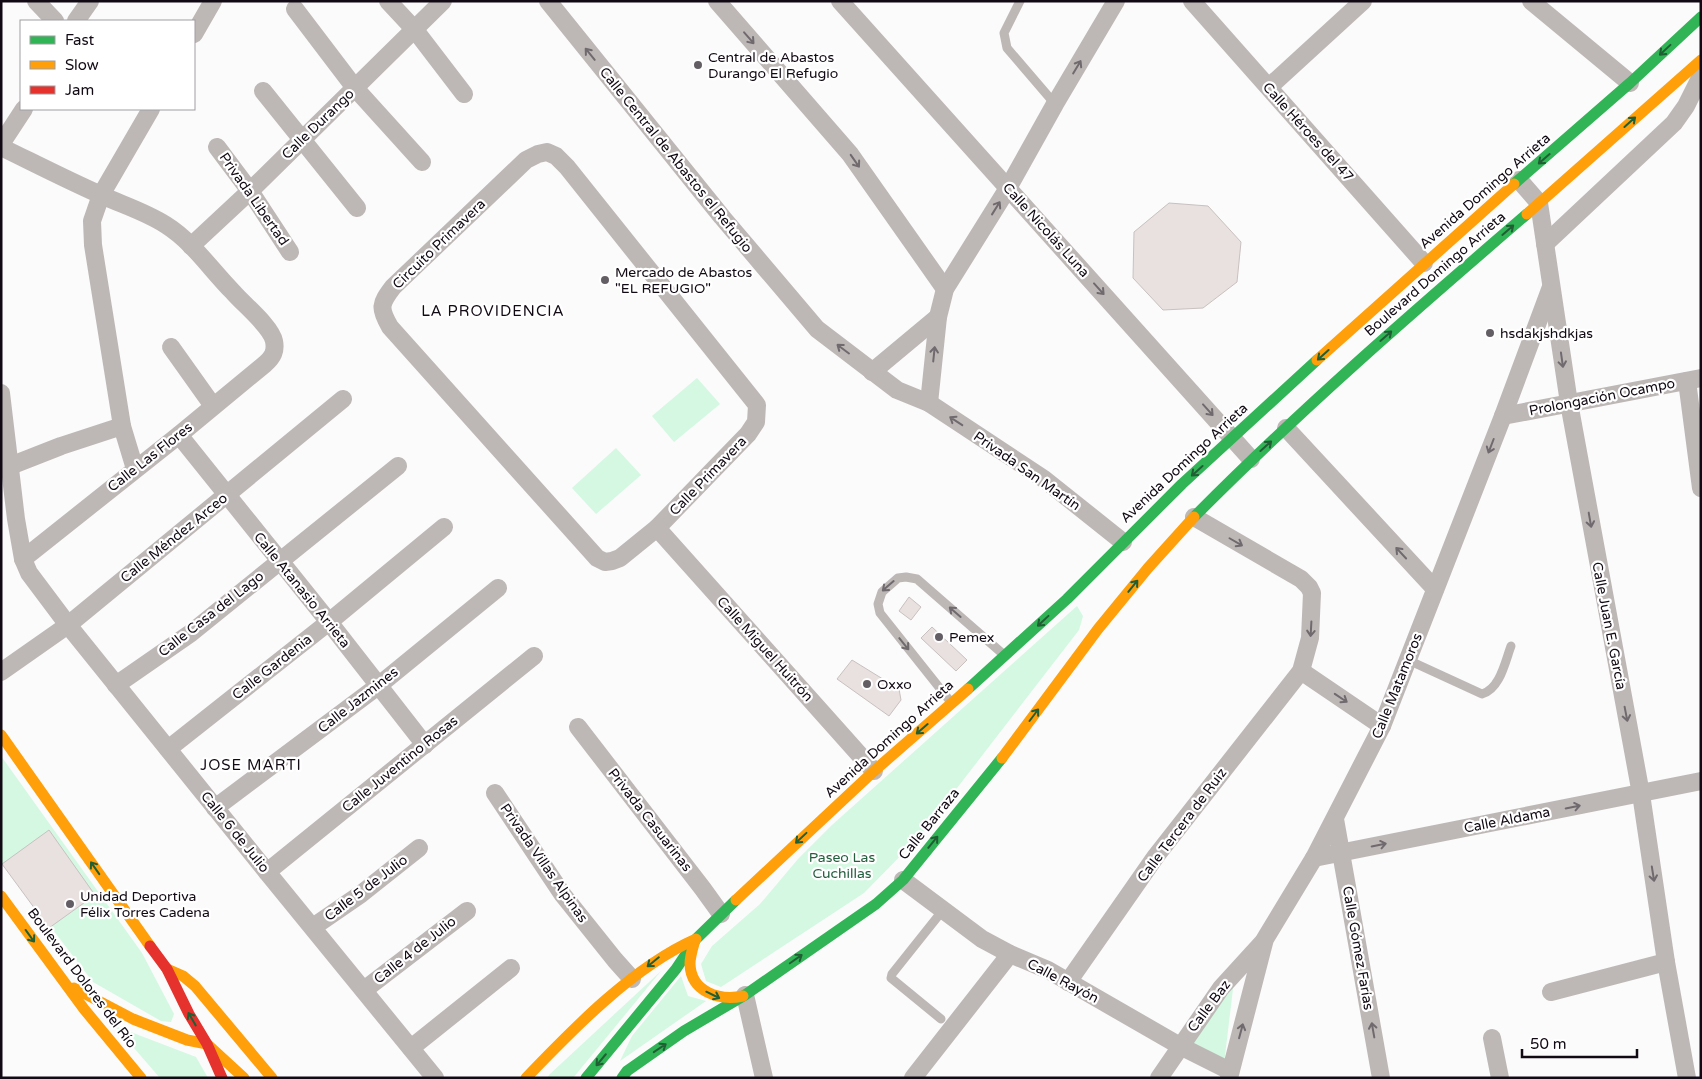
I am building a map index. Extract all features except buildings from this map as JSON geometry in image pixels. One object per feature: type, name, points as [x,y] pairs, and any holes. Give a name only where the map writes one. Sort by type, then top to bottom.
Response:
[{"type":"main road","name":"Avenida Domingo Arrieta","points":[[696,939],[874,771],[952,704],[1066,599],[1232,438],[1424,263],[1630,84],[1701,17]]},
{"type":"main road","name":"Boulevard Domingo Arrieta","points":[[1194,517],[1251,459],[1383,338],[1701,60]]},
{"type":"main road","name":"Calle Barraza","points":[[616,1078],[684,1031],[744,995],[876,904],[903,880],[1003,757],[1098,630],[1148,568],[1194,517]]},
{"type":"main road","points":[[1121,561],[1123,542]]},
{"type":"main road","points":[[1066,599],[1078,598],[1086,602]]},
{"type":"main road","points":[[1098,630],[1097,615],[1109,598]]},
{"type":"main road","points":[[1,734],[167,969],[222,1078]]},
{"type":"main road","name":"Boulevard Dolores del Río","points":[[1,896],[64,983],[141,1078]]},
{"type":"main road","points":[[526,1078],[562,1039],[602,1003],[660,956],[696,939]]},
{"type":"main road","points":[[696,939],[690,965],[692,975],[699,986],[708,994],[720,998],[733,999],[744,995]]},
{"type":"main road","points":[[586,1078],[676,969],[696,939]]},
{"type":"main road","points":[[167,969],[183,976],[196,986],[272,1078]]},
{"type":"main road","points":[[64,983],[133,1019],[187,1040],[206,1044],[244,1078]]},
{"type":"street","points":[[36,1],[54,20]]},
{"type":"street","points":[[77,20],[90,1]]},
{"type":"street","points":[[195,32],[212,1]]},
{"type":"street","points":[[388,1],[415,30],[464,94]]},
{"type":"street","name":"Calle Durango","points":[[191,246],[250,191],[443,1]]},
{"type":"street","name":"Calle Central de Abastos el Refugio","points":[[548,1],[722,217],[817,329],[896,390],[928,403]]},
{"type":"street","points":[[717,1],[850,154],[945,289]]},
{"type":"street","name":"Calle Nicolás Luna","points":[[840,1],[1251,459]]},
{"type":"street","points":[[928,403],[938,316],[945,289],[1008,188],[1116,1]]},
{"type":"street","name":"Calle Héroes del 47","points":[[1192,1],[1424,263]]},
{"type":"street","points":[[1269,88],[1363,1]]},
{"type":"street","points":[[1531,1],[1630,84]]},
{"type":"street","points":[[295,10],[354,88],[422,162]]},
{"type":"street","points":[[1545,244],[1674,123],[1686,106],[1701,76]]},
{"type":"street","points":[[263,92],[357,208]]},
{"type":"street","points":[[23,110],[1,146],[101,195],[142,212],[167,226],[191,246]]},
{"type":"street","points":[[135,469],[122,426],[93,246],[92,221],[101,195],[150,110]]},
{"type":"street","name":"Privada Libertad","points":[[217,147],[250,191],[290,252]]},
{"type":"street","name":"Circuito Primavera","points":[[657,528],[620,558],[605,562],[597,558],[390,327],[381,306],[384,298],[393,286],[526,160],[547,152],[556,156],[566,167],[757,405],[756,422]]},
{"type":"street","points":[[1519,180],[1539,203]]},
{"type":"street","name":"Calle Juan E. García","points":[[1539,203],[1569,403],[1641,794],[1666,962],[1687,1078]]},
{"type":"street","name":"Calle Las Flores","points":[[23,559],[271,359],[274,353],[275,342],[272,335],[191,246]]},
{"type":"street","name":"Calle Matamoros","points":[[1229,1075],[1265,939],[1314,858],[1382,726],[1552,286]]},
{"type":"street","points":[[872,372],[938,316]]},
{"type":"street","points":[[171,348],[214,406]]},
{"type":"street","points":[[1694,379],[1701,488]]},
{"type":"street","name":"Prolongación Ocampo","points":[[1503,416],[1694,379]]},
{"type":"street","points":[[1,393],[23,559]]},
{"type":"street","name":"Calle Méndez Arceo","points":[[1,672],[68,625],[343,399]]},
{"type":"street","name":"Privada San Martín","points":[[928,403],[1044,479],[1123,542]]},
{"type":"street","name":"Calle Primavera","points":[[657,528],[748,434],[756,422]]},
{"type":"street","points":[[10,466],[61,446],[122,426]]},
{"type":"street","points":[[1286,428],[1435,589]]},
{"type":"street","name":"Calle Atanasio Arrieta","points":[[179,435],[425,745]]},
{"type":"street","name":"Calle Casa del Lago","points":[[116,685],[191,633],[398,466]]},
{"type":"street","points":[[1194,517],[1301,579],[1309,586],[1312,593],[1310,638],[1301,671],[1382,726]]},
{"type":"street","name":"Calle Gardenia","points":[[168,749],[329,622],[444,527]]},
{"type":"street","name":"Calle Miguel Huitrón","points":[[657,528],[874,771]]},
{"type":"street","name":"Calle 6 de Julio","points":[[23,559],[29,573],[68,625],[435,1078]]},
{"type":"street","name":"Calle Jazmines","points":[[215,808],[378,686],[498,588]]},
{"type":"street","name":"Calle Juventino Rosas","points":[[267,872],[534,656]]},
{"type":"street","name":"Calle Tercera de Ruiz","points":[[1068,982],[1156,856],[1301,671]]},
{"type":"street","name":"Privada Casuarinas","points":[[578,727],[721,914]]},
{"type":"street","name":"Calle Aldama","points":[[1314,858],[1701,781]]},
{"type":"street","name":"Privada Villas Alpinas","points":[[495,793],[562,895],[632,979]]},
{"type":"street","name":"Calle Gómez Farías","points":[[1335,819],[1381,1078]]},
{"type":"street","name":"Calle 5 de Julio","points":[[313,927],[361,894],[419,848]]},
{"type":"street","name":"Calle Rayón","points":[[903,880],[982,938],[1010,954],[1048,970],[1229,1075]]},
{"type":"street","name":"Calle 4 de Julio","points":[[364,990],[467,911]]},
{"type":"street","name":"Calle Baz","points":[[1159,1078],[1220,988],[1265,939]]},
{"type":"street","points":[[913,1078],[1010,954]]},
{"type":"street","points":[[1551,992],[1666,962]]},
{"type":"street","points":[[411,1048],[511,968]]},
{"type":"street","points":[[744,995],[764,1078]]},
{"type":"street","points":[[1492,1038],[1500,1078]]},
{"type":"street","points":[[111,1042],[135,1078]]},
{"type":"lane","points":[[1020,1],[1004,33],[1007,48],[1056,104]]},
{"type":"lane","points":[[952,704],[880,613],[878,604],[882,592],[898,578],[917,579],[1005,655]]},
{"type":"lane","points":[[1408,660],[1482,694],[1489,692],[1496,684],[1511,646]]},
{"type":"lane","points":[[941,1018],[891,978],[892,974],[943,910]]},
{"type":"green space","points":[[697,378],[720,404],[674,442],[652,416]]},
{"type":"green space","points":[[616,448],[641,475],[596,514],[572,488]]},
{"type":"green space","name":"Paseo Las Cuchillas","points":[[1077,606],[1083,616],[1079,630],[920,836],[864,893],[721,987],[706,981],[701,964],[712,946],[760,904],[798,859],[832,825]]},
{"type":"green space","name":"Unidad Deportiva Félix Torres Cadena","points":[[1,756],[142,953],[174,1014],[171,1022],[161,1021],[93,982],[1,862]]},
{"type":"green space","points":[[661,971],[573,1078],[547,1078],[550,1074]]},
{"type":"green space","points":[[1235,972],[1224,1064],[1188,1040]]},
{"type":"green space","points":[[681,976],[688,996],[706,1001],[620,1061],[632,1036]]},
{"type":"green space","points":[[115,1026],[196,1057],[208,1078],[160,1078]]},
{"type":"traffic: fast","points":[[1514,184],[1630,83],[1701,17]]},
{"type":"traffic: fast","points":[[1194,517],[1316,400],[1527,214]]},
{"type":"traffic: fast","points":[[968,689],[1067,599],[1182,484],[1317,360]]},
{"type":"traffic: fast","points":[[622,1078],[627,1071],[684,1031],[745,995],[876,904],[903,880],[1002,758]]},
{"type":"traffic: fast","points":[[586,1078],[676,969],[696,939],[736,900]]},
{"type":"traffic: slow","points":[[1527,214],[1701,60]]},
{"type":"traffic: slow","points":[[1317,360],[1514,184]]},
{"type":"traffic: slow","points":[[1002,758],[1098,629],[1148,568],[1194,517]]},
{"type":"traffic: slow","points":[[736,900],[874,771],[968,689]]},
{"type":"traffic: slow","points":[[1,735],[150,946]]},
{"type":"traffic: slow","points":[[1,896],[84,1009],[141,1078]]},
{"type":"traffic: slow","points":[[526,1078],[605,1000],[627,982],[650,965],[696,939]]},
{"type":"traffic: slow","points":[[695,940],[690,964],[695,982],[701,988],[716,995],[725,997],[743,996]]},
{"type":"traffic: slow","points":[[167,969],[183,976],[195,986],[272,1078]]},
{"type":"traffic: slow","points":[[74,988],[133,1019],[187,1040],[207,1044],[244,1078]]},
{"type":"traffic: jam","points":[[150,946],[167,969],[189,1014],[207,1044],[222,1078]]},
{"type":"place","name":"Central de Abastos Durango El Refugio","points":[[698,65]]},
{"type":"place","name":"Mercado de Abastos \"EL REFUGIO\"","points":[[605,280]]},
{"type":"place","name":"hsdakjshdkjas","points":[[1490,333]]},
{"type":"place","name":"Pemex","points":[[939,637]]},
{"type":"place","name":"Oxxo","points":[[867,684]]},
{"type":"place","name":"Unidad Deportiva Félix Torres Cadena","points":[[70,904]]},
{"type":"district","name":"LA PROVIDENCIA","points":[[493,311]]},
{"type":"district","name":"JOSE MARTI","points":[[251,765]]}]
